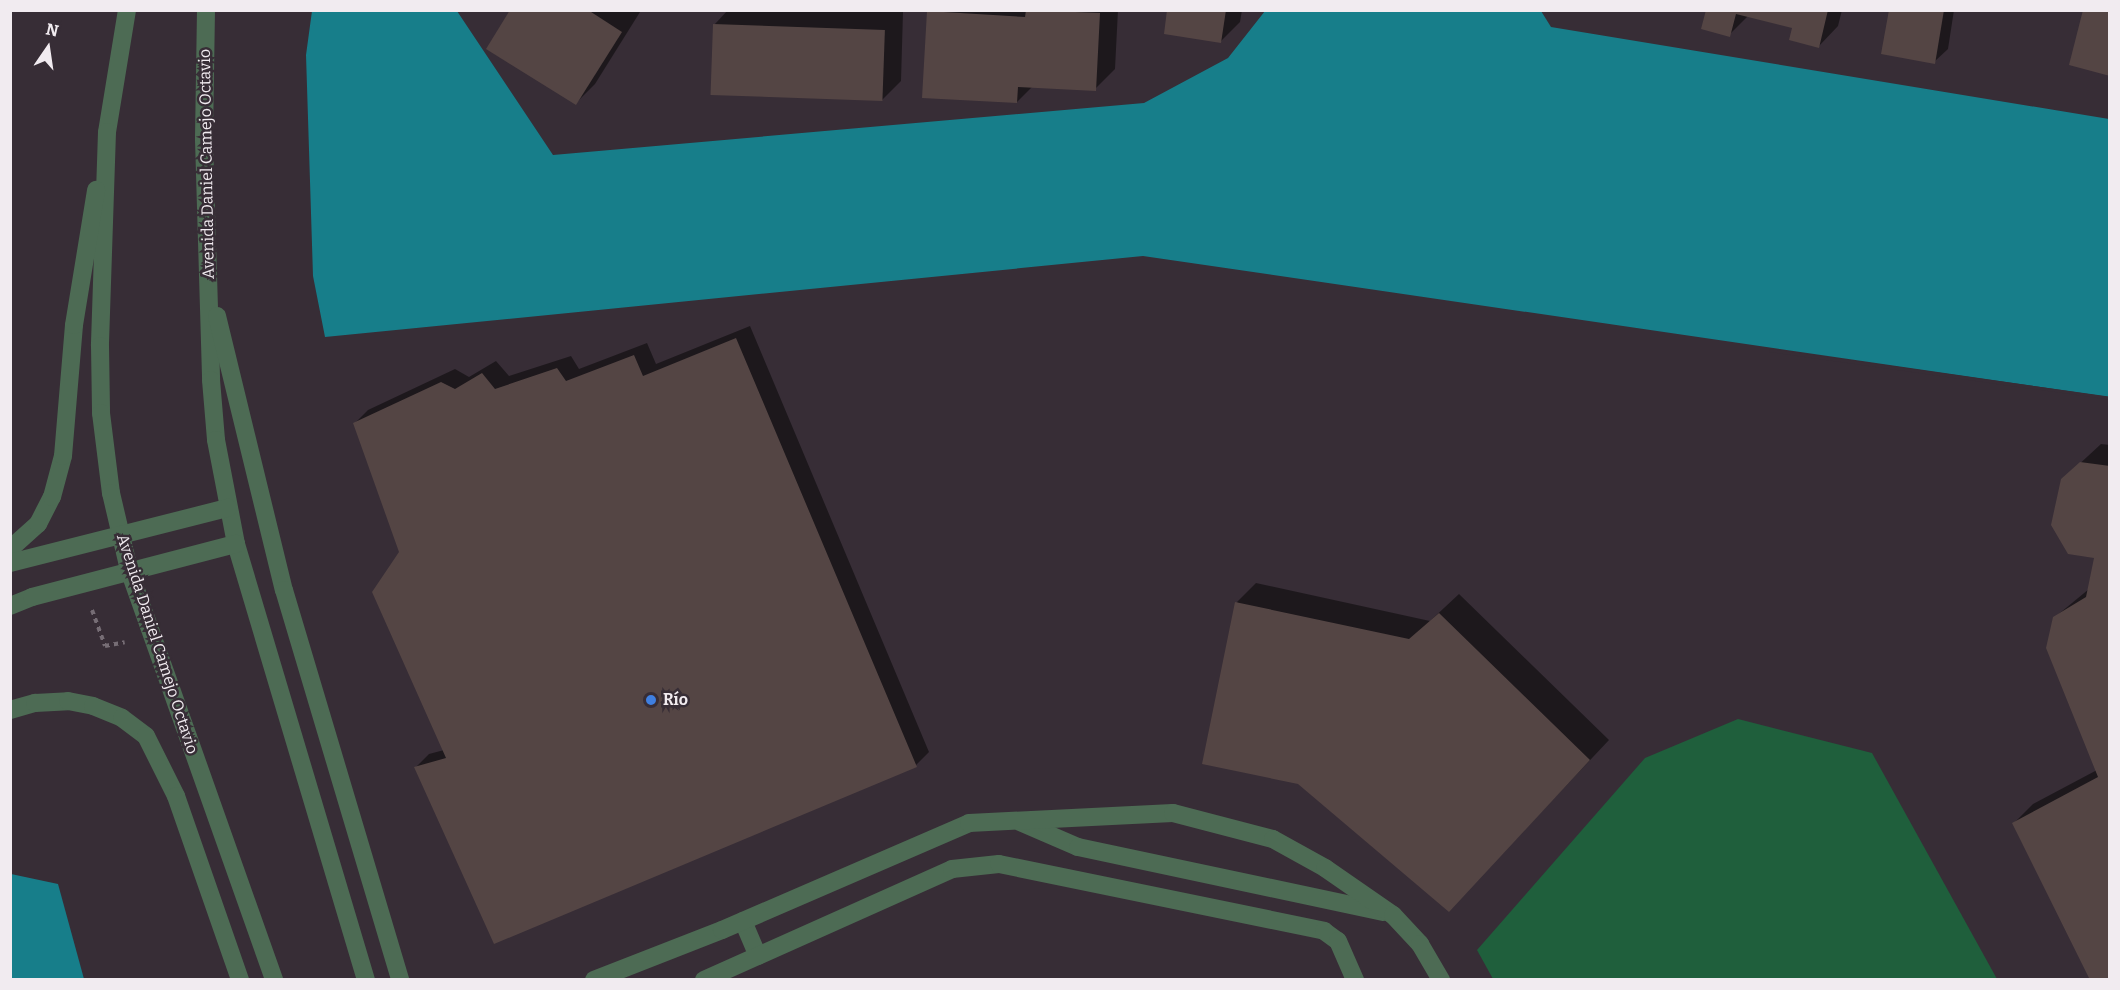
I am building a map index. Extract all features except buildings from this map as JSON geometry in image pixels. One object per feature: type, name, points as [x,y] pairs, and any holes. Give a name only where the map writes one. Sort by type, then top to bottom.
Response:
[{"type":"street","name":"Avenida Daniel Camejo Octavio","points":[[127,10],[107,132],[101,412],[120,536],[129,570],[274,980]]},
{"type":"street","name":"Avenida Daniel Camejo Octavio","points":[[206,10],[211,380],[228,508],[236,544],[366,980]]},
{"type":"street","points":[[10,549],[38,524],[52,497],[63,456],[74,325],[107,132]]},
{"type":"street","points":[[208,279],[284,590],[400,980]]},
{"type":"street","points":[[10,563],[228,508]]},
{"type":"street","points":[[10,606],[129,570],[236,544]]},
{"type":"street","points":[[10,710],[46,702],[93,706],[122,718],[146,736],[176,796],[240,980]]},
{"type":"street","points":[[594,980],[743,921],[969,824],[1173,813],[1273,839],[1325,868],[1393,915],[1420,944],[1441,980]]},
{"type":"street","points":[[1016,820],[1078,847],[1393,915]]},
{"type":"street","points":[[704,980],[952,869],[1005,864],[1324,931],[1338,941],[1355,980]]},
{"type":"street","points":[[743,921],[758,956]]},
{"type":"path","points":[[83,583],[105,646],[152,636]]},
{"type":"green space","points":[[1738,719],[1872,753],[1997,979],[1493,979],[1477,950],[1645,758]]},
{"type":"water","points":[[312,11],[457,11],[553,155],[1144,103],[1228,58],[1265,11],[1541,11],[1551,27],[2109,119],[2109,397],[1143,256],[325,337],[313,276],[306,55]]},
{"type":"water","points":[[11,874],[58,884],[84,979],[11,979]]},
{"type":"pier","points":[[1770,349],[2109,397],[2108,400],[1770,352]]},
{"type":"place","name":"Río","points":[[651,700]]}]
